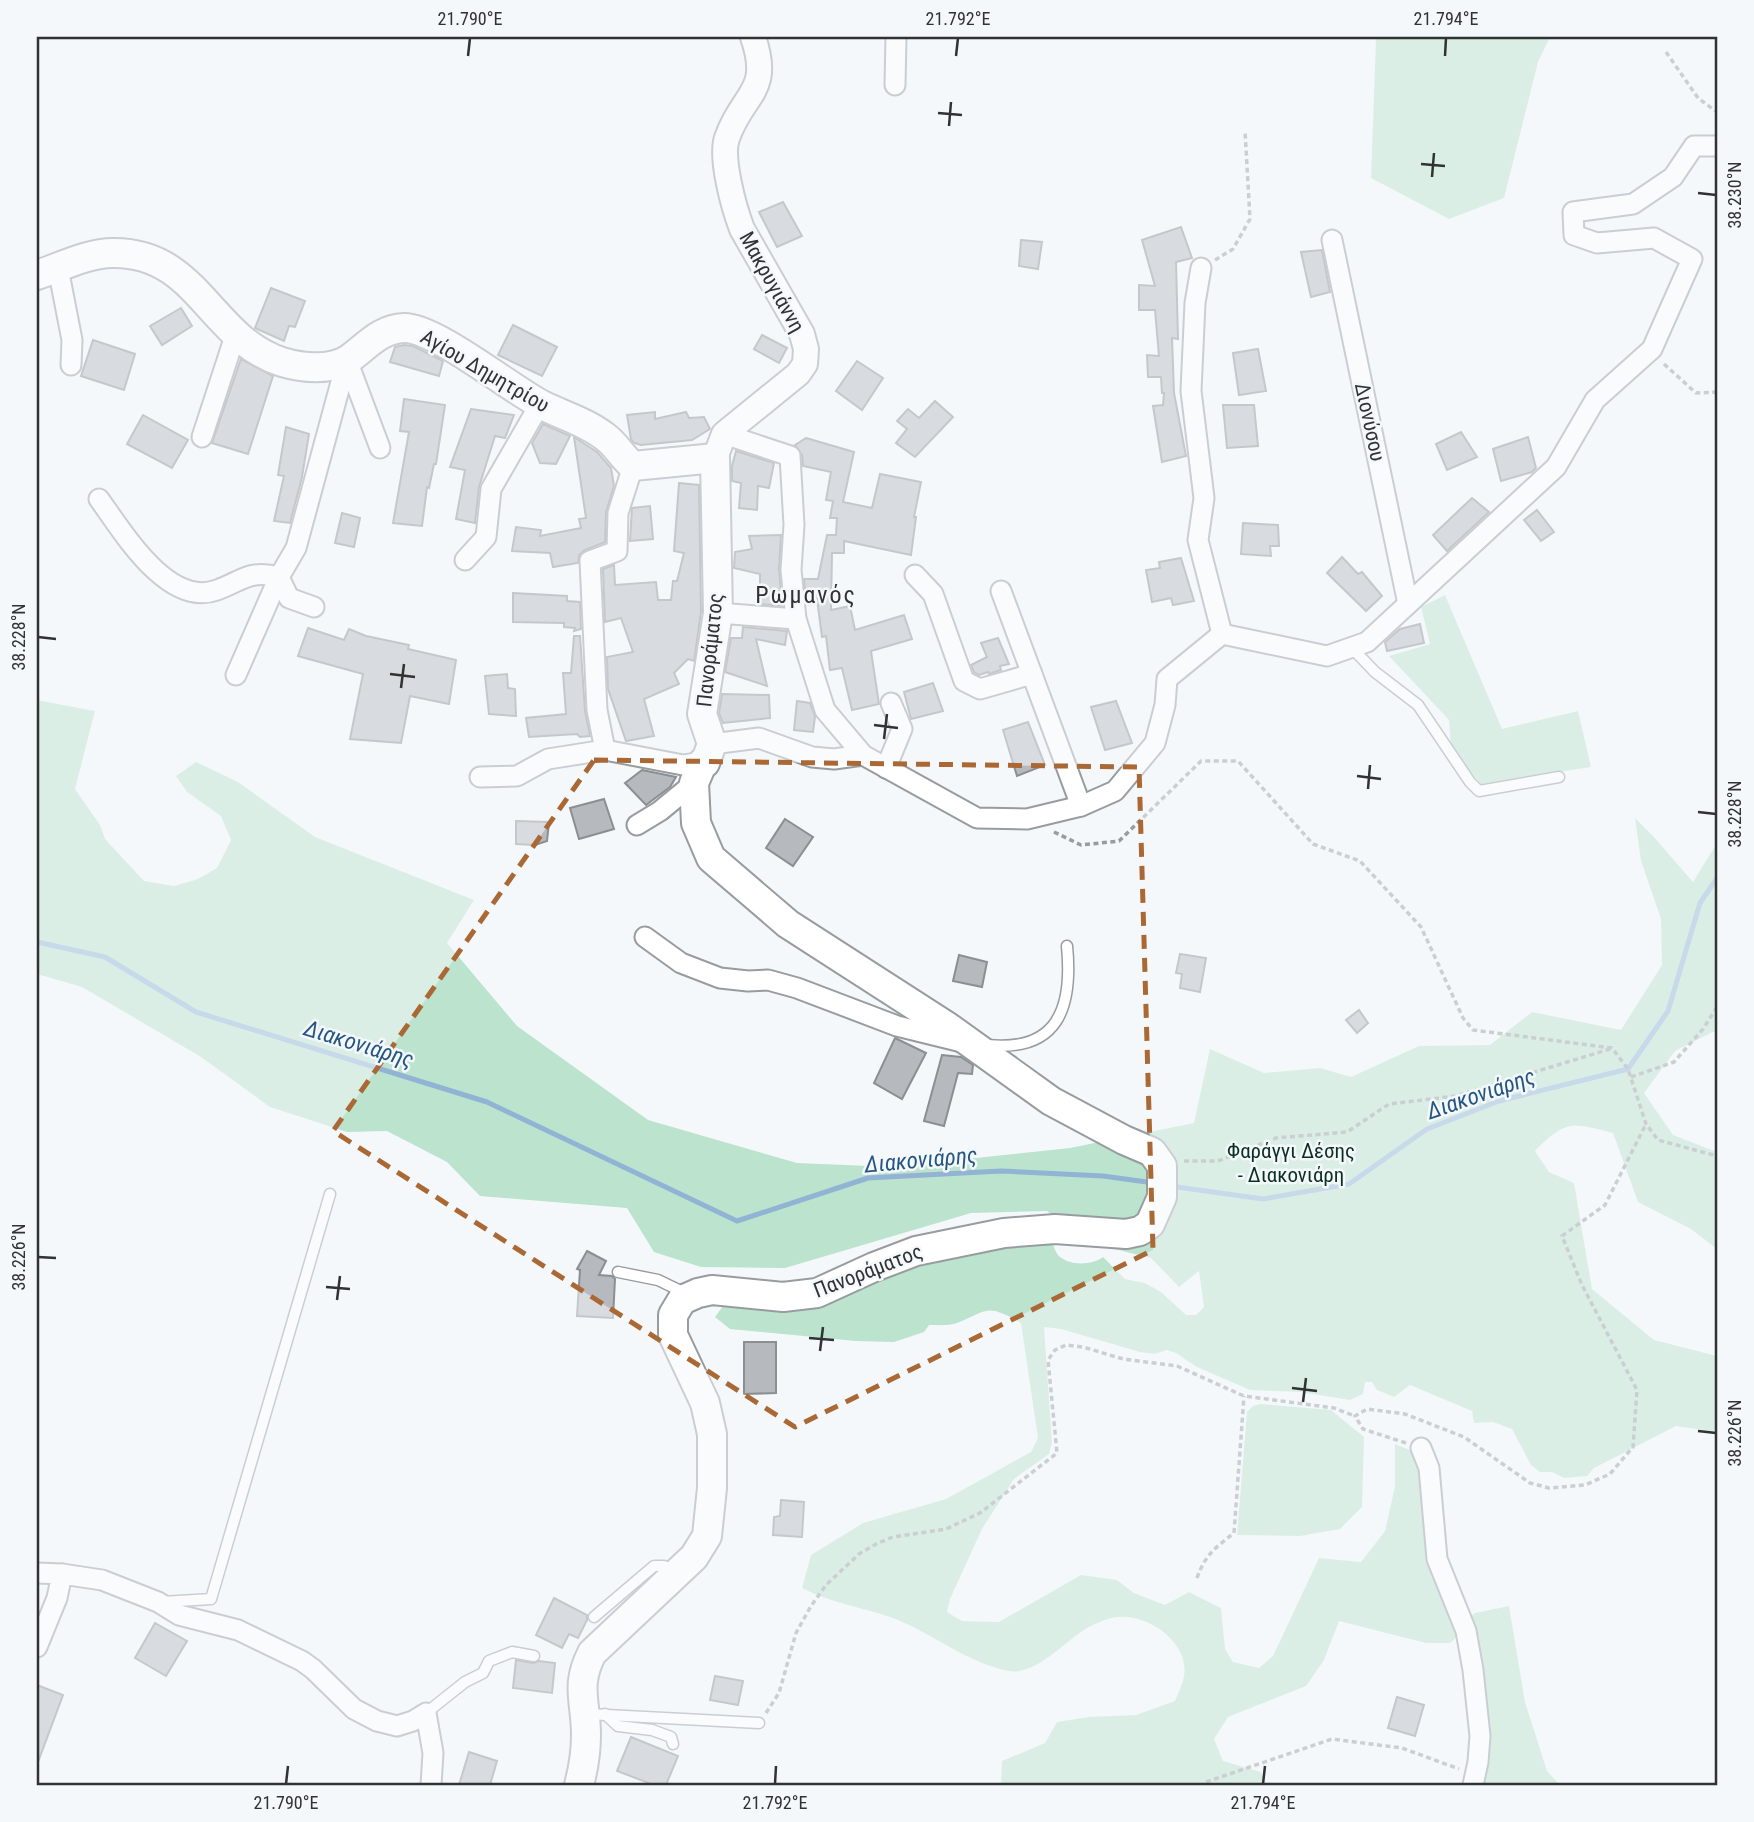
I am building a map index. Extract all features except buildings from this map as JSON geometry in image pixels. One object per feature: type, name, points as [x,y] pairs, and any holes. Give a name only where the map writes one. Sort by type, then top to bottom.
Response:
[{"type":"main road","name":"Αγίου Δημητρίου","points":[[47,271],[88,257],[112,253],[151,259],[171,268],[188,281],[235,336],[285,363],[322,367],[347,360],[377,336],[405,328],[419,331],[540,404],[599,432],[634,466]]},
{"type":"main road","points":[[634,466],[719,446]]},
{"type":"main road","name":"Πανοράματος","points":[[691,1295],[719,1290],[767,1296],[807,1295],[916,1251],[1004,1233],[1055,1229],[1126,1234],[1140,1231],[1150,1224],[1161,1178],[1152,1152],[1051,1101],[970,1043],[788,924],[711,858],[696,823],[703,763],[702,714],[718,613],[719,446]]},
{"type":"main road","points":[[579,1785],[586,1735],[594,1714],[581,1688],[583,1670],[592,1653],[694,1558],[707,1536],[713,1450],[709,1417],[672,1329],[676,1308],[682,1300],[691,1295]]},
{"type":"street","name":"Μακρυγιάννη","points":[[719,446],[792,381],[805,364],[802,334],[736,214],[725,154],[726,140],[758,83],[760,58],[753,37]]},
{"type":"street","points":[[895,85],[897,37]]},
{"type":"street","points":[[1222,634],[1327,656],[1367,642],[1556,467],[1595,400],[1649,351],[1692,259],[1654,238],[1597,243],[1574,235],[1573,212],[1633,204],[1673,177],[1694,146],[1717,146]]},
{"type":"street","name":"Διονύσου","points":[[1332,240],[1408,604]]},
{"type":"street","points":[[1201,268],[1195,303],[1191,391],[1204,498],[1198,540],[1222,634]]},
{"type":"street","points":[[47,271],[72,340],[71,365]]},
{"type":"street","points":[[202,437],[235,336]]},
{"type":"street","points":[[347,360],[380,448]]},
{"type":"street","points":[[236,675],[279,577],[296,548],[347,360]]},
{"type":"street","points":[[465,560],[486,537],[491,489],[540,404]]},
{"type":"street","points":[[719,446],[790,456],[794,525],[791,570],[796,619],[825,710],[863,755],[977,818],[1027,819],[1081,806],[1115,791],[1155,743],[1165,705],[1167,679],[1222,634]]},
{"type":"street","points":[[605,750],[597,710],[590,561],[617,551],[618,513],[634,466]]},
{"type":"street","points":[[99,499],[127,538],[162,578],[182,590],[214,592],[251,574],[264,573],[279,577],[289,598],[314,607]]},
{"type":"street","points":[[915,575],[933,594],[964,681],[980,689],[1032,674]]},
{"type":"street","points":[[1001,591],[1081,806]]},
{"type":"street","points":[[718,613],[796,619]]},
{"type":"street","points":[[886,768],[902,729],[891,703]]},
{"type":"street","points":[[480,777],[517,776],[548,759],[605,750],[683,765],[703,763],[759,738],[812,757],[834,759],[863,755]]},
{"type":"street","points":[[637,825],[660,811],[703,763]]},
{"type":"street","points":[[645,937],[681,963],[720,978],[768,980],[797,988],[897,1026],[970,1043]]},
{"type":"street","points":[[1421,1448],[1429,1468],[1437,1559],[1466,1632],[1473,1670],[1480,1736],[1474,1780]]},
{"type":"street","points":[[37,1573],[102,1580],[158,1602],[179,1615],[238,1630],[291,1655],[313,1669],[365,1717],[397,1726],[426,1713],[433,1753],[431,1785]]},
{"type":"street","points":[[37,1647],[57,1598],[62,1574]]},
{"type":"lane","points":[[1351,647],[1375,672],[1418,705],[1470,782],[1479,791],[1559,777]]},
{"type":"lane","points":[[970,1043],[1022,1045],[1048,1033],[1062,1012],[1067,992],[1070,974],[1067,947]]},
{"type":"lane","points":[[158,1602],[211,1599],[330,1194]]},
{"type":"lane","points":[[618,1272],[658,1280],[691,1295]]},
{"type":"lane","points":[[594,1617],[654,1566],[664,1566],[678,1574]]},
{"type":"lane","points":[[426,1713],[465,1682],[483,1673],[489,1661],[513,1652],[534,1656]]},
{"type":"lane","points":[[594,1714],[759,1723]]},
{"type":"lane","points":[[594,1714],[618,1726],[652,1730],[671,1737],[673,1744]]},
{"type":"path","points":[[1666,52],[1698,98],[1717,112]]},
{"type":"path","points":[[1201,268],[1233,249],[1250,219],[1245,131]]},
{"type":"path","points":[[1649,351],[1696,393],[1717,392]]},
{"type":"path","points":[[1027,819],[1081,845],[1119,841],[1201,761],[1238,761],[1313,844],[1360,861],[1422,927],[1463,1018],[1473,1030],[1612,1048],[1628,1069],[1646,1124],[1658,1140],[1717,1156]]},
{"type":"path","points":[[1631,1077],[1674,1062],[1717,1007]]},
{"type":"path","points":[[1161,1178],[1218,1161],[1276,1138],[1347,1132],[1390,1104],[1456,1096],[1612,1048]]},
{"type":"path","points":[[1355,1416],[1367,1409],[1405,1414],[1464,1437],[1530,1483],[1549,1488],[1585,1485],[1610,1474],[1633,1447],[1637,1390],[1582,1285],[1562,1236],[1605,1205],[1646,1124]]},
{"type":"path","points":[[759,1723],[779,1693],[796,1633],[811,1606],[826,1585],[859,1554],[893,1537],[946,1529],[980,1513],[1057,1453],[1048,1360],[1055,1350],[1066,1345],[1083,1347],[1123,1359],[1177,1366],[1244,1396],[1334,1408],[1355,1416],[1363,1429],[1421,1448]]},
{"type":"path","points":[[1197,1578],[1202,1563],[1211,1550],[1234,1533],[1244,1396]]},
{"type":"path","points":[[1206,1782],[1332,1739],[1402,1748],[1474,1780]]},
{"type":"highlighted area","points":[[594,760],[1139,767],[1153,1250],[795,1427],[333,1131]]},
{"type":"green space","points":[[1550,37],[1538,62],[1504,198],[1449,219],[1371,178],[1376,39]]},
{"type":"green space","points":[[1445,595],[1502,729],[1578,711],[1591,767],[1481,784],[1451,747],[1449,720],[1389,656],[1430,644],[1421,607]]},
{"type":"green space","name":"Φαράγγι Δέσης - Διακονιάρη","points":[[37,700],[95,711],[75,789],[100,825],[105,839],[144,881],[174,886],[198,879],[217,868],[231,840],[221,816],[187,792],[176,776],[196,762],[238,782],[315,837],[474,900],[447,943],[517,1026],[648,1120],[797,1163],[893,1167],[1070,1148],[1194,1123],[1210,1049],[1264,1073],[1320,1068],[1351,1077],[1419,1046],[1490,1045],[1532,1012],[1621,1030],[1662,965],[1661,919],[1641,861],[1635,818],[1693,882],[1717,843],[1717,1030],[1675,1051],[1644,1093],[1673,1135],[1717,1152],[1717,1249],[1691,1229],[1638,1202],[1613,1133],[1571,1126],[1555,1133],[1535,1151],[1549,1172],[1574,1183],[1592,1289],[1654,1340],[1717,1356],[1717,1432],[1676,1426],[1594,1468],[1587,1476],[1564,1478],[1552,1472],[1540,1472],[1531,1465],[1512,1429],[1493,1422],[1474,1423],[1472,1411],[1410,1385],[1394,1397],[1377,1390],[1372,1382],[1365,1382],[1363,1394],[1350,1400],[1300,1392],[1250,1390],[1197,1367],[1167,1350],[1154,1354],[1140,1352],[1061,1329],[1044,1327],[1052,1442],[1049,1454],[1014,1479],[982,1529],[950,1599],[947,1612],[962,1621],[999,1622],[1081,1575],[1117,1580],[1134,1593],[1165,1605],[1189,1592],[1221,1608],[1225,1649],[1233,1662],[1259,1668],[1273,1656],[1319,1558],[1361,1562],[1385,1531],[1395,1486],[1395,1444],[1412,1451],[1421,1470],[1458,1636],[1450,1643],[1426,1643],[1339,1621],[1324,1660],[1306,1686],[1228,1717],[1214,1739],[1223,1761],[1261,1772],[1266,1785],[1001,1785],[1002,1761],[1045,1743],[1057,1722],[1089,1717],[1136,1715],[1175,1701],[1183,1679],[1184,1663],[1172,1640],[1162,1631],[1137,1619],[1112,1618],[1079,1633],[1040,1663],[1019,1671],[1009,1671],[964,1655],[893,1618],[802,1588],[811,1555],[863,1523],[946,1499],[1031,1452],[1038,1438],[1021,1323],[1001,1313],[988,1311],[954,1324],[929,1325],[924,1332],[894,1342],[730,1329],[715,1317],[723,1306],[736,1302],[924,1254],[1052,1242],[1057,1254],[1065,1260],[1082,1263],[1094,1262],[1103,1257],[1125,1279],[1145,1283],[1161,1292],[1186,1315],[1196,1315],[1204,1307],[1199,1271],[1179,1287],[1151,1258],[1090,1243],[1047,1211],[971,1213],[785,1268],[701,1267],[654,1252],[627,1208],[480,1196],[447,1162],[387,1131],[347,1132],[270,1107],[201,1057],[82,987],[37,974]]},
{"type":"green space","points":[[1260,1404],[1331,1410],[1364,1437],[1362,1507],[1340,1529],[1300,1536],[1237,1535],[1247,1412]]},
{"type":"green space","points":[[1509,1606],[1525,1702],[1547,1771],[1560,1785],[1485,1783],[1466,1619],[1475,1613]]},
{"type":"waterway","name":"Διακονιάρης","points":[[1170,1186],[1263,1199],[1349,1184],[1427,1129],[1499,1101],[1628,1069],[1668,1011],[1700,903],[1717,878]]},
{"type":"waterway","name":"Διακονιάρης","points":[[37,942],[105,957],[196,1012],[487,1102],[737,1221],[868,1178],[1001,1171],[1103,1176],[1154,1183]]},
{"type":"district","name":"Ρωμανός","points":[[806,595]]}]
